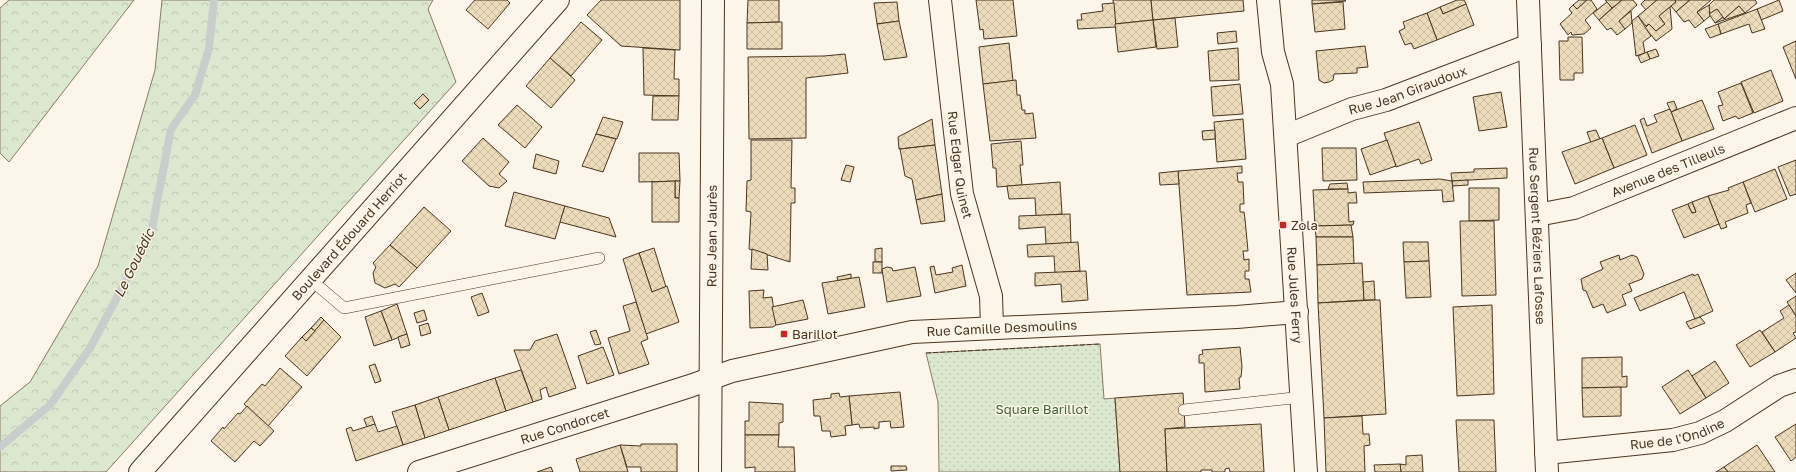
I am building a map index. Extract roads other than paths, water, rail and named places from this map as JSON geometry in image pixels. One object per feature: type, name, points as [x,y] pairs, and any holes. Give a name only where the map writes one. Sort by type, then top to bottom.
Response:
[{"type":"street","name":"Boulevard Édouard Herriot","points":[[140,472],[558,0]]},
{"type":"street","name":"Rue Jean Jaurès","points":[[710,472],[713,0]]},
{"type":"street","name":"Rue Edgar Quinet","points":[[940,0],[962,194],[992,296],[992,327]]},
{"type":"street","name":"Rue Jules Ferry","points":[[1268,0],[1273,52],[1282,84],[1298,312],[1306,472]]},
{"type":"street","name":"Rue Sergent Béziers Lafosse","points":[[1528,0],[1547,463]]},
{"type":"street","name":"Rue Jean Giraudoux","points":[[1286,136],[1352,109],[1386,100],[1530,45]]},
{"type":"street","name":"Avenue des Tilleuls","points":[[1537,215],[1574,208],[1796,118]]},
{"type":"street","name":"Rue Camille Desmoulins","points":[[711,378],[732,371],[912,332],[992,327],[1237,317],[1298,312]]},
{"type":"street","name":"Rue Condorcet","points":[[418,472],[690,386],[711,378]]},
{"type":"street","name":"Rue de l'Ondine","points":[[1547,463],[1673,440],[1700,433],[1725,421],[1779,386],[1796,380]]},
{"type":"lane","points":[[311,280],[344,308],[599,258]]},
{"type":"lane","points":[[1184,410],[1302,397]]},
{"type":"waterway","name":"Le Gouédic","points":[[0,447],[50,405],[90,348],[151,234],[171,129],[195,95],[209,48],[214,0]]},
{"type":"place","name":"Zola","points":[[1283,225]]},
{"type":"place","name":"Barillot","points":[[784,334]]},
{"type":"park label","name":"Square Barillot","points":[[1042,409]]}]
